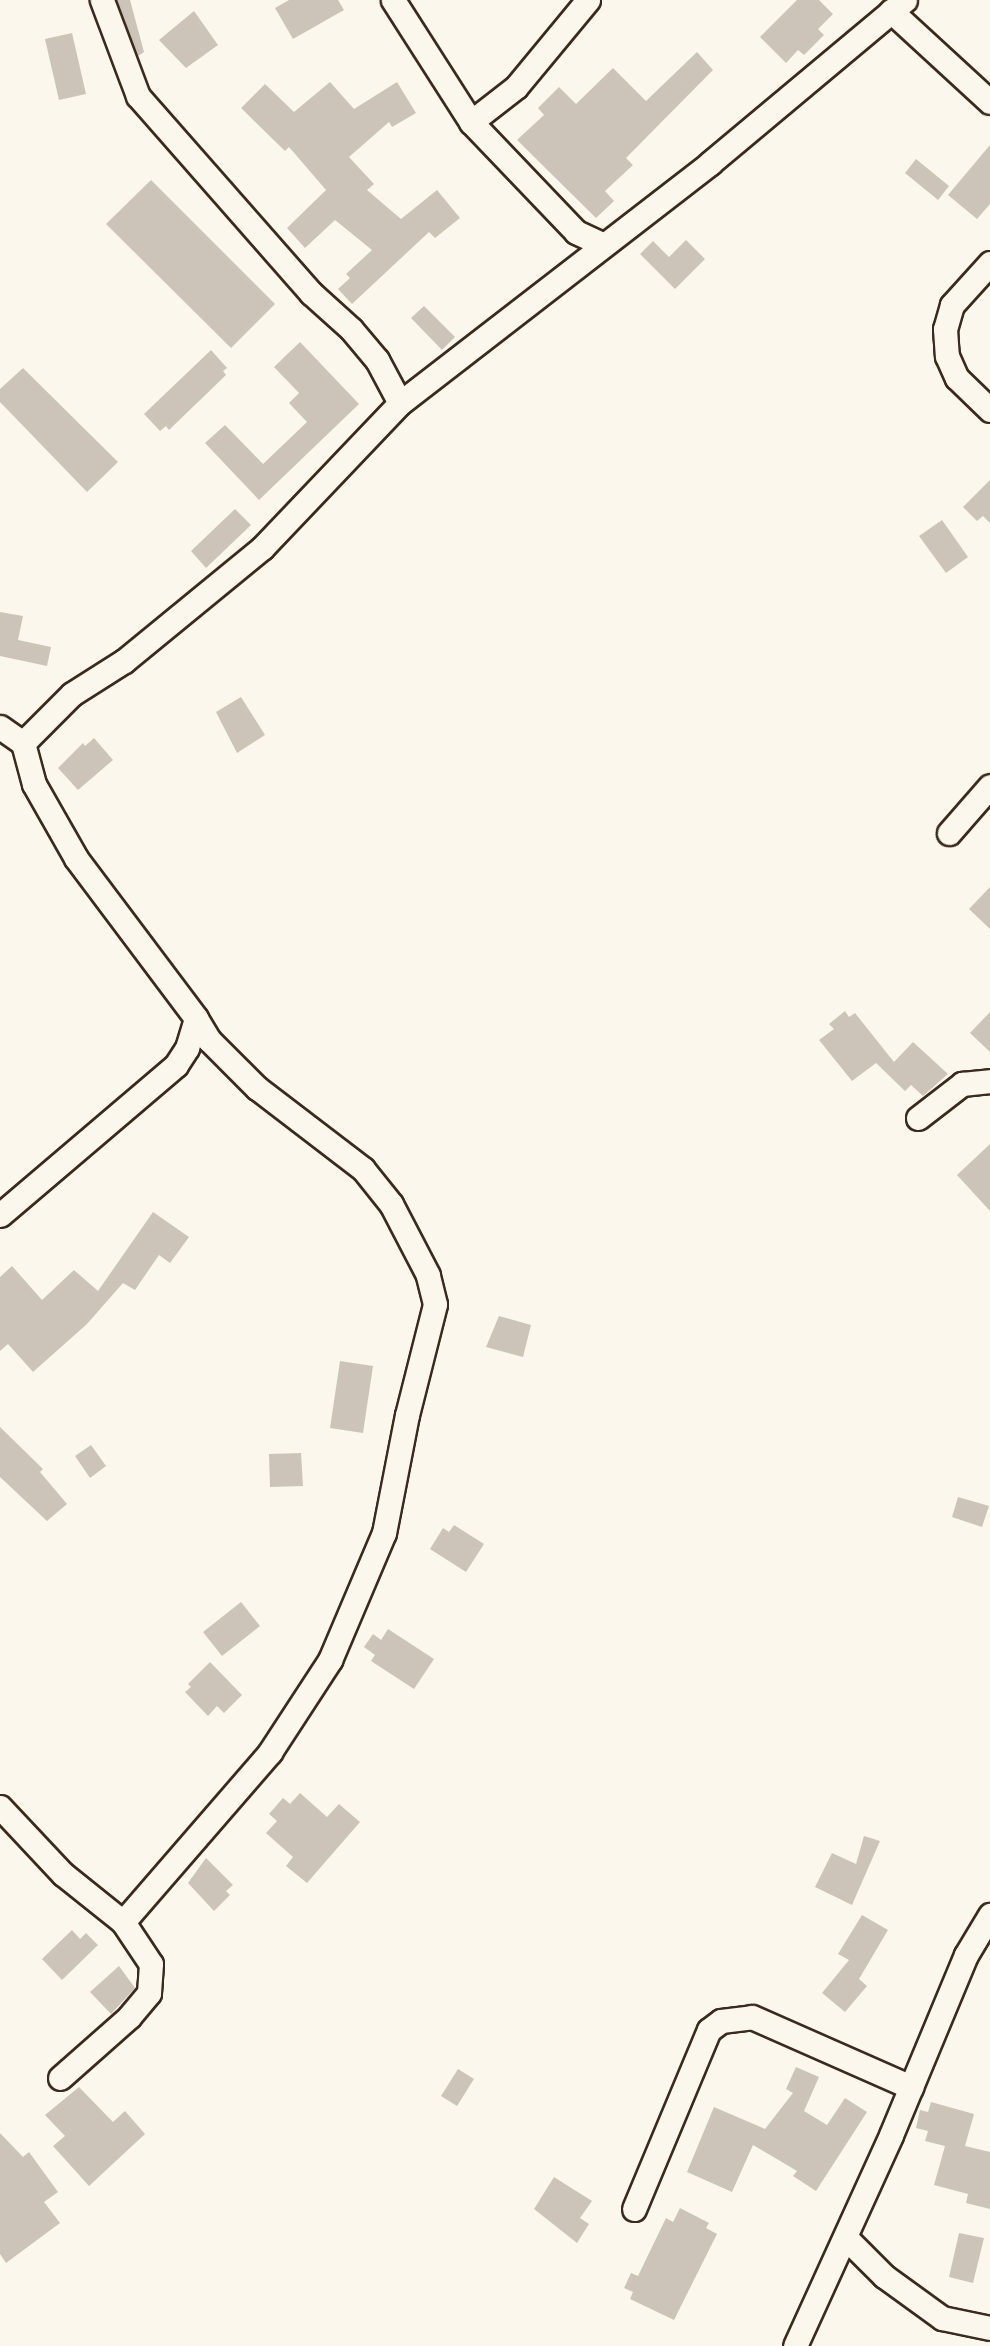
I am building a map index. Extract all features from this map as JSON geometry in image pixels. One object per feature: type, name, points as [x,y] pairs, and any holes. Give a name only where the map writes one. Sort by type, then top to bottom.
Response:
[{"type":"street","points":[[102,0],[138,96],[311,293],[351,329],[377,360],[400,403]]},
{"type":"street","points":[[393,0],[471,122],[576,232],[603,244]]},
{"type":"street","points":[[471,122],[516,86],[588,0]]},
{"type":"street","points":[[23,743],[72,694],[124,661],[261,548],[400,403],[721,154],[898,6],[990,102]]},
{"type":"street","points":[[990,262],[952,305],[945,330],[947,356],[957,378],[990,410]]},
{"type":"street","points":[[0,727],[23,743],[34,784],[76,858],[196,1018],[209,1040],[257,1088],[363,1169],[391,1204],[428,1275],[435,1304],[384,1533],[330,1660],[270,1752],[123,1922]]},
{"type":"street","points":[[949,833],[990,786]]},
{"type":"street","points":[[0,1215],[176,1065],[187,1048],[196,1018]]},
{"type":"street","points":[[918,1118],[962,1084],[990,1081]]},
{"type":"street","points":[[0,1807],[63,1874],[123,1922],[151,1964],[149,1993],[129,2017],[60,2078]]},
{"type":"street","points":[[795,2346],[846,2238],[966,1955],[990,1915]]},
{"type":"street","points":[[634,2209],[709,2030],[720,2021],[752,2017],[911,2087]]},
{"type":"street","points":[[846,2238],[884,2276],[942,2318],[990,2328]]},
{"type":"building","points":[[117,0],[130,0],[144,52],[138,56]]},
{"type":"building","points":[[289,0],[338,0],[344,10],[293,39],[275,8]]},
{"type":"building","points":[[797,0],[819,0],[833,14],[818,29],[824,35],[804,55],[798,50],[786,63],[760,37]]},
{"type":"building","points":[[194,11],[218,45],[186,68],[159,40]]},
{"type":"building","points":[[72,33],[86,94],[59,100],[45,39]]},
{"type":"building","points":[[697,52],[713,70],[626,158],[633,165],[605,191],[614,201],[596,218],[517,140],[544,115],[538,108],[559,87],[576,104],[613,68],[646,101]]},
{"type":"building","points":[[330,82],[354,109],[397,82],[416,113],[392,127],[389,122],[349,157],[374,184],[367,190],[401,219],[437,190],[460,218],[435,238],[429,232],[352,304],[338,289],[350,278],[346,274],[372,250],[335,220],[305,248],[287,228],[326,190],[289,147],[285,151],[241,108],[265,84],[294,112]]},
{"type":"building","points":[[990,145],[990,204],[977,219],[948,195]]},
{"type":"building","points":[[916,159],[949,186],[938,200],[905,173]]},
{"type":"building","points":[[151,180],[275,304],[231,348],[106,224]]},
{"type":"building","points":[[686,240],[705,259],[675,289],[640,254],[653,241],[669,257]]},
{"type":"building","points":[[424,306],[455,337],[442,350],[411,318]]},
{"type":"building","points":[[300,342],[359,404],[259,500],[205,443],[225,425],[263,464],[307,422],[289,403],[299,393],[274,367]]},
{"type":"building","points":[[211,350],[227,368],[223,371],[226,375],[169,430],[166,426],[160,431],[144,414]]},
{"type":"building","points":[[23,368],[118,462],[87,492],[0,402],[0,389]]},
{"type":"building","points":[[990,480],[990,523],[983,516],[977,521],[963,507]]},
{"type":"building","points":[[235,509],[251,525],[206,568],[191,551]]},
{"type":"building","points":[[942,520],[968,557],[946,573],[919,536]]},
{"type":"building","points":[[0,612],[23,616],[18,640],[51,647],[47,666],[0,656]]},
{"type":"building","points":[[241,697],[265,735],[237,753],[216,712]]},
{"type":"building","points":[[94,738],[113,760],[78,790],[58,768],[83,743],[85,746]]},
{"type":"building","points":[[990,887],[990,929],[969,909]]},
{"type":"building","points":[[845,1011],[849,1017],[855,1013],[894,1062],[913,1042],[948,1074],[923,1096],[911,1085],[905,1091],[876,1063],[852,1081],[819,1040],[834,1029],[829,1024]]},
{"type":"building","points":[[990,1012],[990,1052],[970,1033]]},
{"type":"building","points":[[990,1144],[990,1211],[957,1175]]},
{"type":"building","points":[[153,1212],[189,1237],[170,1263],[159,1255],[135,1290],[123,1283],[87,1324],[33,1372],[8,1344],[0,1351],[0,1277],[12,1266],[42,1300],[74,1270],[98,1291]]},
{"type":"building","points":[[499,1316],[531,1325],[523,1357],[486,1347]]},
{"type":"building","points":[[340,1361],[373,1366],[363,1433],[330,1428]]},
{"type":"building","points":[[0,1427],[43,1469],[40,1472],[67,1504],[47,1521],[0,1477]]},
{"type":"building","points":[[91,1445],[106,1466],[90,1478],[75,1456]]},
{"type":"building","points":[[301,1453],[303,1486],[270,1487],[269,1454]]},
{"type":"building","points":[[958,1497],[989,1506],[982,1527],[952,1517]]},
{"type":"building","points":[[454,1525],[484,1544],[466,1572],[430,1549],[443,1528],[449,1532]]},
{"type":"building","points":[[241,1602],[260,1626],[222,1656],[203,1632]]},
{"type":"building","points":[[388,1629],[434,1659],[414,1689],[371,1661],[375,1655],[364,1647],[373,1634],[381,1640]]},
{"type":"building","points":[[210,1662],[242,1695],[224,1713],[217,1706],[208,1716],[185,1692],[191,1687],[188,1684]]},
{"type":"building","points":[[300,1793],[327,1817],[339,1804],[360,1822],[307,1883],[286,1866],[293,1857],[266,1833],[277,1821],[269,1814],[283,1798],[290,1804]]},
{"type":"building","points":[[864,1836],[880,1841],[852,1905],[815,1887],[832,1853],[856,1864]]},
{"type":"building","points":[[206,1858],[233,1885],[226,1891],[230,1895],[214,1911],[188,1883]]},
{"type":"building","points":[[862,1915],[888,1930],[859,1979],[867,1986],[845,2012],[822,1993],[849,1960],[838,1954]]},
{"type":"building","points":[[72,1930],[80,1939],[86,1933],[98,1945],[62,1980],[42,1959]]},
{"type":"building","points":[[119,1966],[135,1988],[111,2014],[90,1992]]},
{"type":"building","points":[[796,2067],[819,2077],[804,2111],[827,2125],[845,2098],[867,2112],[816,2191],[793,2176],[797,2171],[753,2145],[732,2192],[687,2172],[714,2107],[765,2129],[793,2093],[786,2089]]},
{"type":"building","points":[[458,2069],[474,2079],[457,2106],[441,2096]]},
{"type":"building","points":[[79,2087],[113,2122],[125,2111],[145,2134],[89,2186],[53,2146],[65,2136],[45,2115]]},
{"type":"building","points":[[931,2102],[974,2114],[965,2146],[990,2152],[990,2209],[966,2203],[968,2194],[934,2185],[945,2146],[925,2141],[928,2131],[916,2128],[920,2110],[928,2112]]},
{"type":"building","points":[[0,2133],[23,2157],[29,2152],[58,2192],[44,2202],[60,2223],[6,2263],[0,2254]]},
{"type":"building","points":[[554,2177],[592,2201],[580,2218],[589,2224],[577,2243],[534,2209]]},
{"type":"building","points":[[680,2208],[709,2223],[706,2228],[717,2234],[674,2320],[630,2299],[633,2292],[624,2288],[631,2273],[638,2276],[666,2218],[673,2222]]},
{"type":"building","points":[[959,2233],[984,2238],[973,2283],[949,2277]]}]
